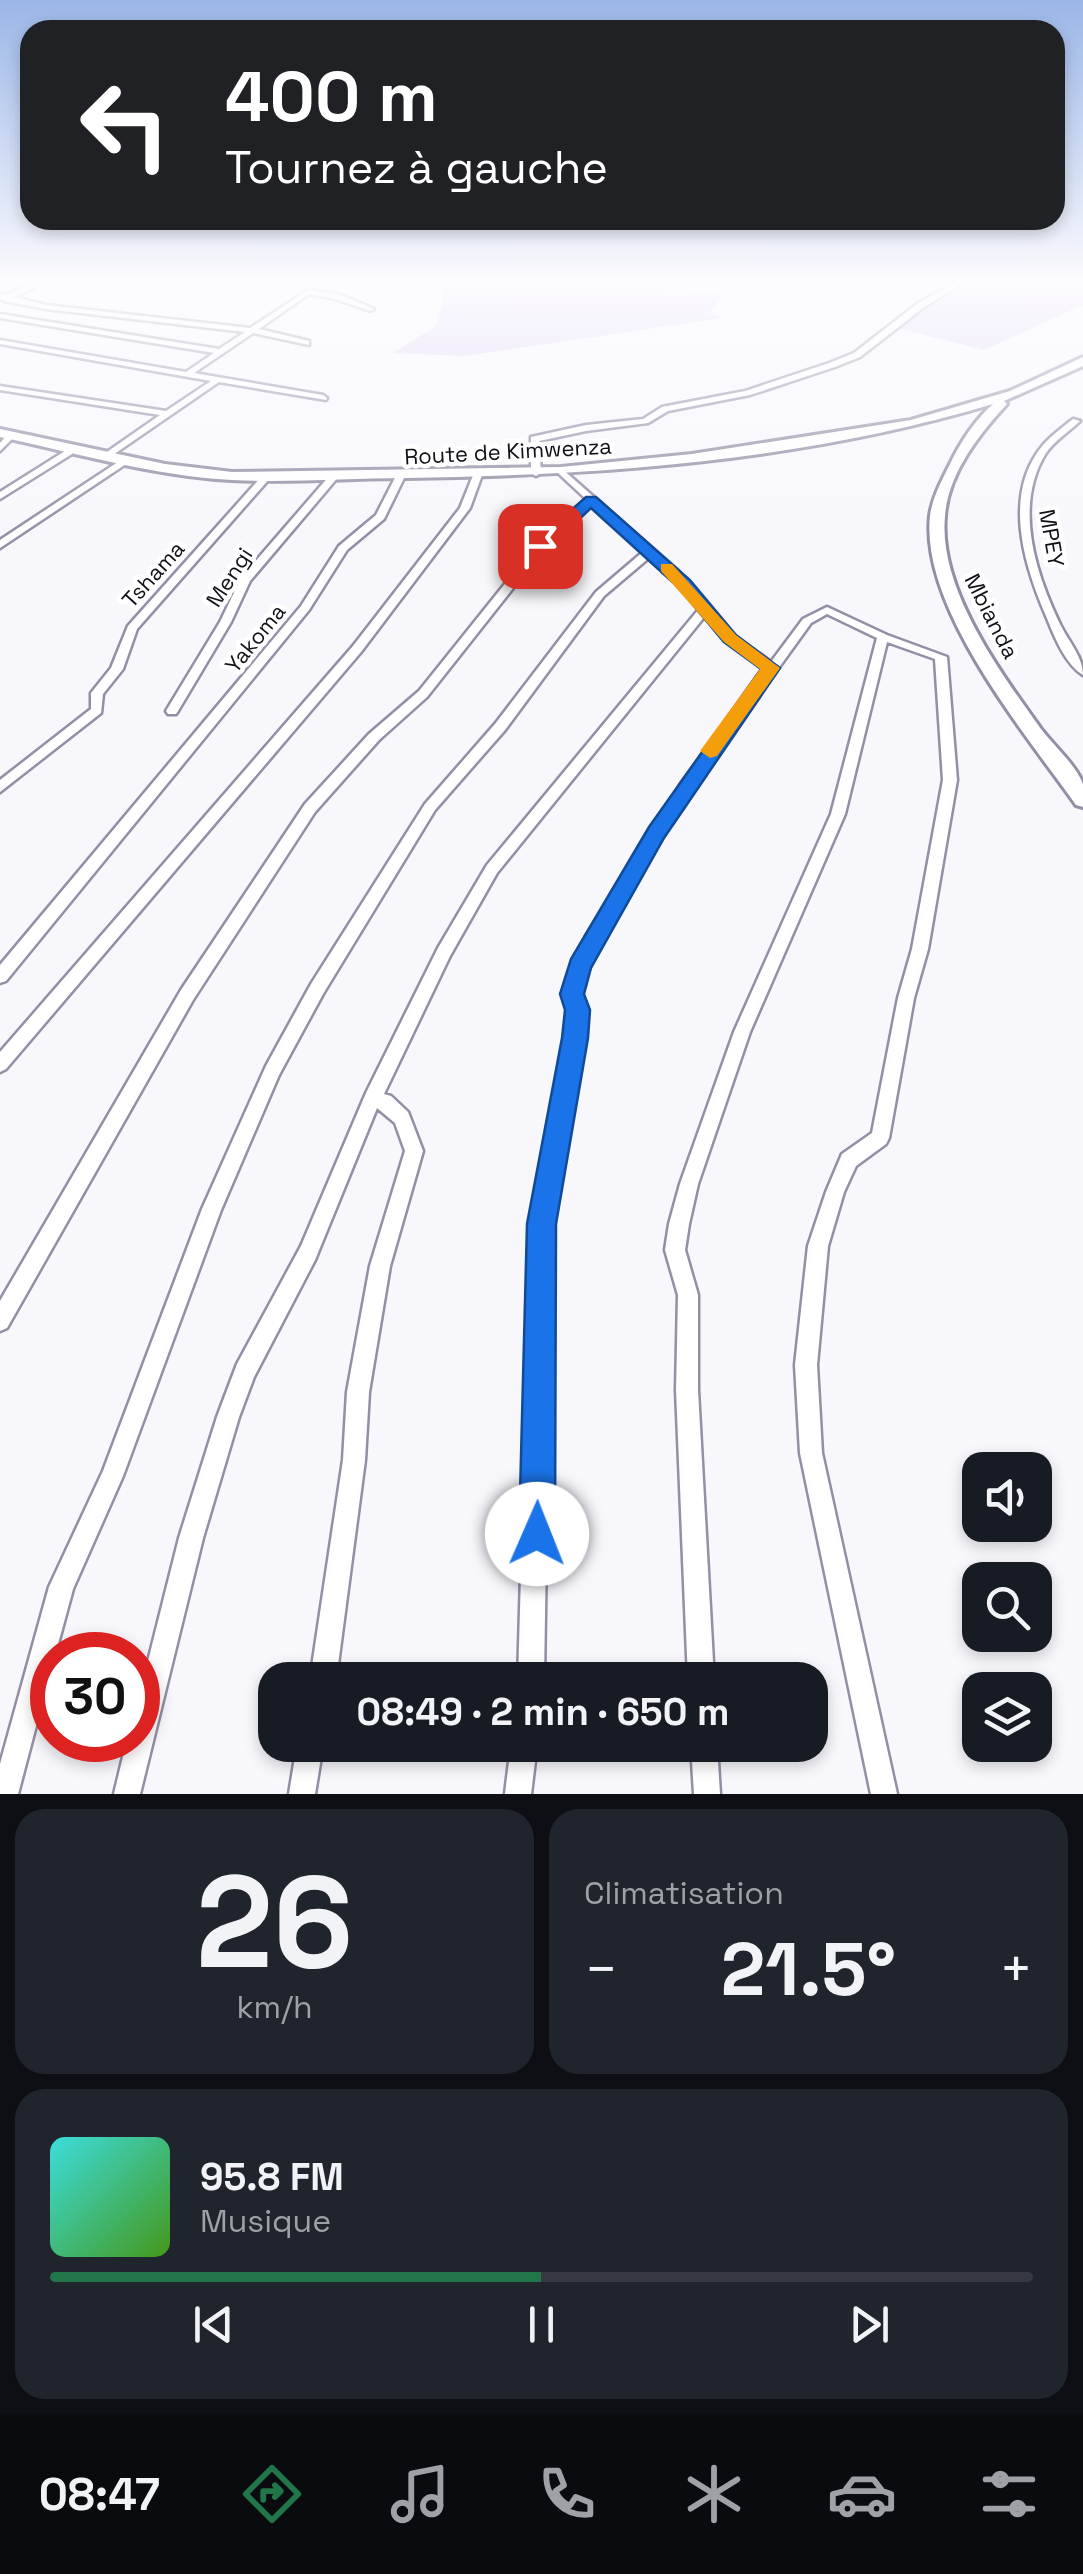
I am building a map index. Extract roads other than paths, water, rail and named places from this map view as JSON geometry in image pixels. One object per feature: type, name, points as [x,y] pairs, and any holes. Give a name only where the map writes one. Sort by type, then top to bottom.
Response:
[{"type":"street","points":[[132,364],[323,398]]},
{"type":"street","points":[[188,373],[200,364]]},
{"type":"street","points":[[536,472],[534,440],[586,428],[646,421],[666,410],[747,393],[835,364]]},
{"type":"street","points":[[1014,394],[1079,365]]},
{"type":"street","points":[[106,456],[220,379]]},
{"type":"street","points":[[0,388],[168,414]]},
{"type":"street","name":"Route de Kimwenza","points":[[6,435],[197,473],[400,476],[561,472],[850,435],[952,415],[1014,394]]},
{"type":"street","name":"Mbianda","points":[[1014,394],[980,422],[958,459],[936,520],[939,544],[956,604],[976,643],[1083,800]]},
{"type":"street","name":"MPEY","points":[[1076,421],[1040,455],[1035,476],[1029,483],[1024,520],[1056,626],[1070,655],[1083,670]]},
{"type":"street","points":[[0,448],[6,435]]},
{"type":"street","points":[[0,496],[70,448]]},
{"type":"street","points":[[0,545],[127,460]]},
{"type":"street","points":[[561,472],[684,584],[703,611],[730,638],[771,668]]},
{"type":"street","points":[[0,1064],[356,649],[465,508],[477,475]]},
{"type":"street","name":"Tshama","points":[[0,787],[97,710],[97,693],[117,670],[132,628],[266,476]]},
{"type":"street","name":"Mengi","points":[[172,710],[195,667],[242,597],[245,580],[334,476]]},
{"type":"street","name":"Yakoma","points":[[0,976],[306,606],[343,548],[380,517],[400,476]]},
{"type":"street","points":[[0,1321],[187,995],[310,808],[374,736],[423,694],[540,546],[591,500]]},
{"type":"street","points":[[5,1794],[61,1587],[118,1462],[212,1209],[272,1071],[317,989],[430,807],[500,726],[600,594],[648,553]]},
{"type":"street","points":[[533,1662],[540,1241],[575,1038],[578,1010],[572,994],[592,940],[656,832],[771,668],[807,621],[826,610],[883,637],[941,657],[950,780],[880,1138],[849,1160],[835,1192],[818,1246],[806,1364],[811,1452],[884,1794]]},
{"type":"street","points":[[127,1794],[191,1538],[228,1416],[245,1372],[308,1252],[372,1099],[444,953],[492,869],[703,611]]},
{"type":"street","points":[[700,1662],[688,1390],[688,1295],[676,1250],[679,1224],[742,1032],[838,814],[883,637]]},
{"type":"street","points":[[326,1662],[354,1460],[358,1392],[380,1266],[414,1151],[402,1118],[385,1102],[372,1099]]},
{"type":"street","points":[[302,1794],[307,1762]]},
{"type":"street","points":[[518,1794],[522,1762]]},
{"type":"street","points":[[705,1762],[707,1794]]}]
